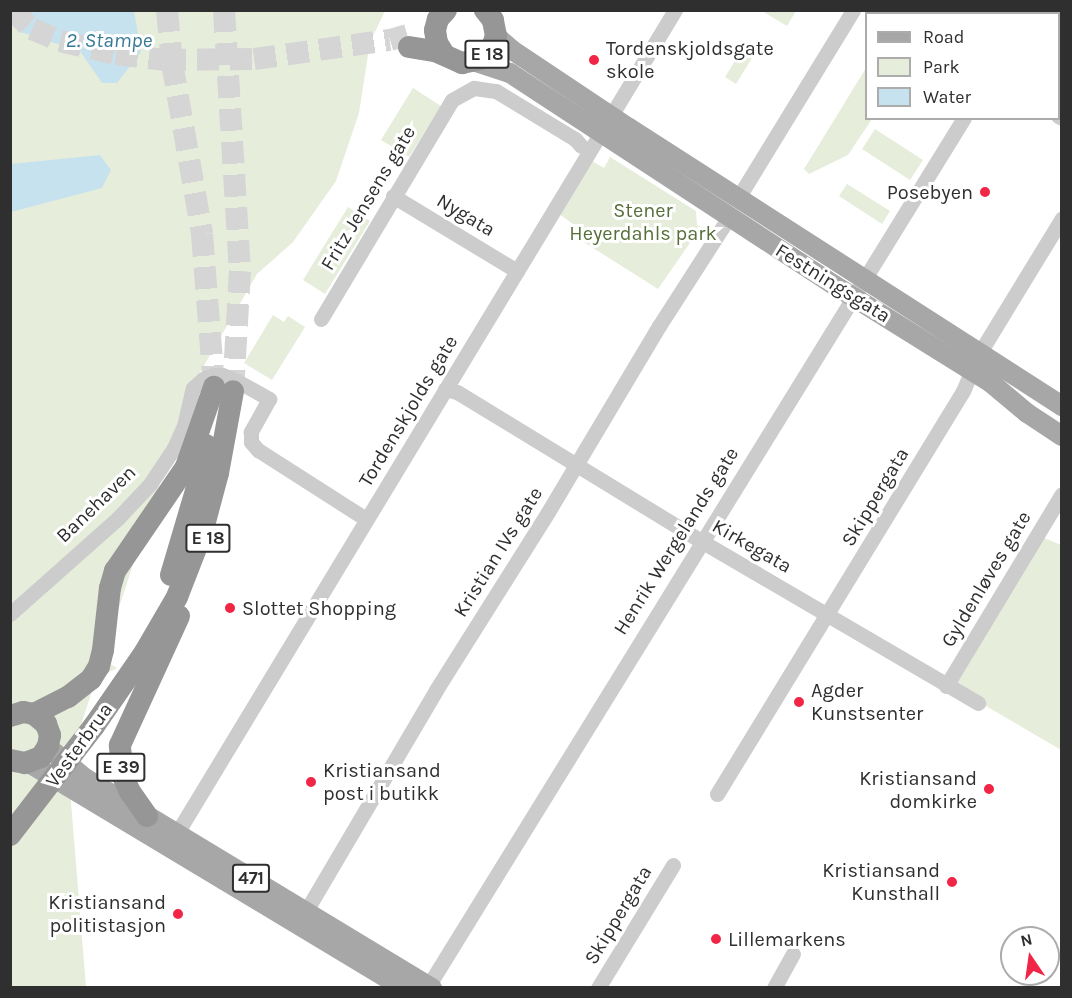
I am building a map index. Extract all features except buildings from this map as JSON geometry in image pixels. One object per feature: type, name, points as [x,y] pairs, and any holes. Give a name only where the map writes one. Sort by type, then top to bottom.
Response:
[{"type":"highway","name":"E 18","points":[[441,15],[408,41],[462,63],[476,62],[489,52],[496,36],[493,20],[485,10]]},
{"type":"highway","name":"E 18","points":[[441,15],[435,37],[444,54]]},
{"type":"highway","name":"E 18","points":[[18,713],[68,698],[91,679],[99,666],[110,588],[115,571],[186,467],[223,389]]},
{"type":"highway","name":"E 18","points":[[134,715],[153,677],[198,569],[214,518],[226,473],[231,441],[223,389]]},
{"type":"highway","name":"Vesterbrua","points":[[10,835],[64,767],[145,652],[197,487],[223,389]]},
{"type":"highway","name":"E 18","points":[[18,713],[46,724],[49,743]]},
{"type":"highway","points":[[18,764],[41,757],[49,743],[108,729],[134,715]]},
{"type":"highway","name":"E 39","points":[[134,715],[120,745],[120,758],[130,792],[147,816]]},
{"type":"main road","points":[[496,36],[607,124]]},
{"type":"main road","points":[[476,62],[510,73],[607,124]]},
{"type":"main road","name":"Festningsgata","points":[[607,124],[738,198],[864,279],[975,362],[1062,436]]},
{"type":"main road","name":"Festningsgata","points":[[607,124],[729,217],[852,295],[1062,406]]},
{"type":"main road","name":"471","points":[[49,743],[85,778],[429,987]]},
{"type":"main road","name":"471","points":[[18,764],[404,987]]},
{"type":"street","name":"Tordenskjolds gate","points":[[177,833],[675,10]]},
{"type":"street","points":[[738,198],[853,10]]},
{"type":"street","name":"Fritz Jensens gate","points":[[321,319],[452,100],[474,88],[496,91],[575,139],[581,146]]},
{"type":"street","name":"Henrik Wergelands gate","points":[[429,987],[563,764],[852,295],[963,120]]},
{"type":"street","name":"Nygata","points":[[393,196],[508,263],[517,271]]},
{"type":"street","name":"Kristian IVs gate","points":[[306,911],[436,690],[576,466],[659,326],[729,217]]},
{"type":"street","name":"Skippergata","points":[[717,794],[963,391],[975,362],[1062,218]]},
{"type":"street","name":"Banehaven","points":[[10,614],[118,518],[150,484],[174,448],[184,426],[194,388],[203,379],[222,375],[269,399],[251,432],[251,442],[258,450],[366,519]]},
{"type":"street","name":"Kirkegata","points":[[445,389],[457,392],[701,541],[978,703]]},
{"type":"street","name":"Gyldenløves gate","points":[[946,686],[1062,494]]},
{"type":"street","name":"Skippergata","points":[[598,987],[673,865]]},
{"type":"street","points":[[774,987],[793,954]]},
{"type":"green space","points":[[10,11],[385,11],[370,42],[359,113],[336,181],[293,242],[257,274],[191,388],[102,659],[117,668],[96,679],[68,765],[86,987],[11,987]]},
{"type":"green space","points":[[762,11],[796,11],[787,26]]},
{"type":"green space","points":[[744,46],[755,53],[736,84],[725,77]]},
{"type":"green space","points":[[865,70],[865,120],[871,120],[848,155],[809,174],[804,169]]},
{"type":"green space","points":[[413,88],[441,106],[409,157],[381,140]]},
{"type":"green space","points":[[875,129],[923,160],[910,180],[862,149]]},
{"type":"green space","name":"Stener Heyerdahls park","points":[[610,157],[696,211],[697,225],[701,227],[658,289],[568,232],[573,224],[559,214],[592,161],[604,168]]},
{"type":"green space","points":[[847,184],[890,211],[882,224],[839,196]]},
{"type":"green space","points":[[348,207],[370,221],[325,294],[303,280]]},
{"type":"green space","points":[[273,315],[284,322],[288,316],[305,327],[272,380],[244,363]]},
{"type":"green space","points":[[1042,537],[1061,545],[1061,750],[947,683]]},
{"type":"water","name":"2. Stampe","points":[[22,11],[134,11],[141,52],[117,83],[102,83],[80,51],[17,31]]},
{"type":"water","points":[[100,155],[111,170],[102,188],[11,212],[11,164]]},
{"type":"tunnel","points":[[12,10],[32,29],[60,41],[116,54],[164,60],[254,59],[390,40],[407,35]]},
{"type":"tunnel","points":[[167,10],[172,63],[202,234],[214,387]]},
{"type":"tunnel","points":[[224,10],[240,271],[233,391]]},
{"type":"place","name":"Tordenskjoldsgate skole","points":[[594,60]]},
{"type":"place","name":"Posebyen","points":[[985,192]]},
{"type":"place","name":"Slottet Shopping","points":[[230,608]]},
{"type":"place","name":"Agder Kunstsenter","points":[[799,702]]},
{"type":"place","name":"Kristiansand post i butikk","points":[[311,782]]},
{"type":"place","name":"Kristiansand domkirke","points":[[989,789]]},
{"type":"place","name":"Kristiansand Kunsthall","points":[[952,882]]},
{"type":"place","name":"Kristiansand politistasjon","points":[[178,914]]},
{"type":"place","name":"Lillemarkens","points":[[716,939]]}]
